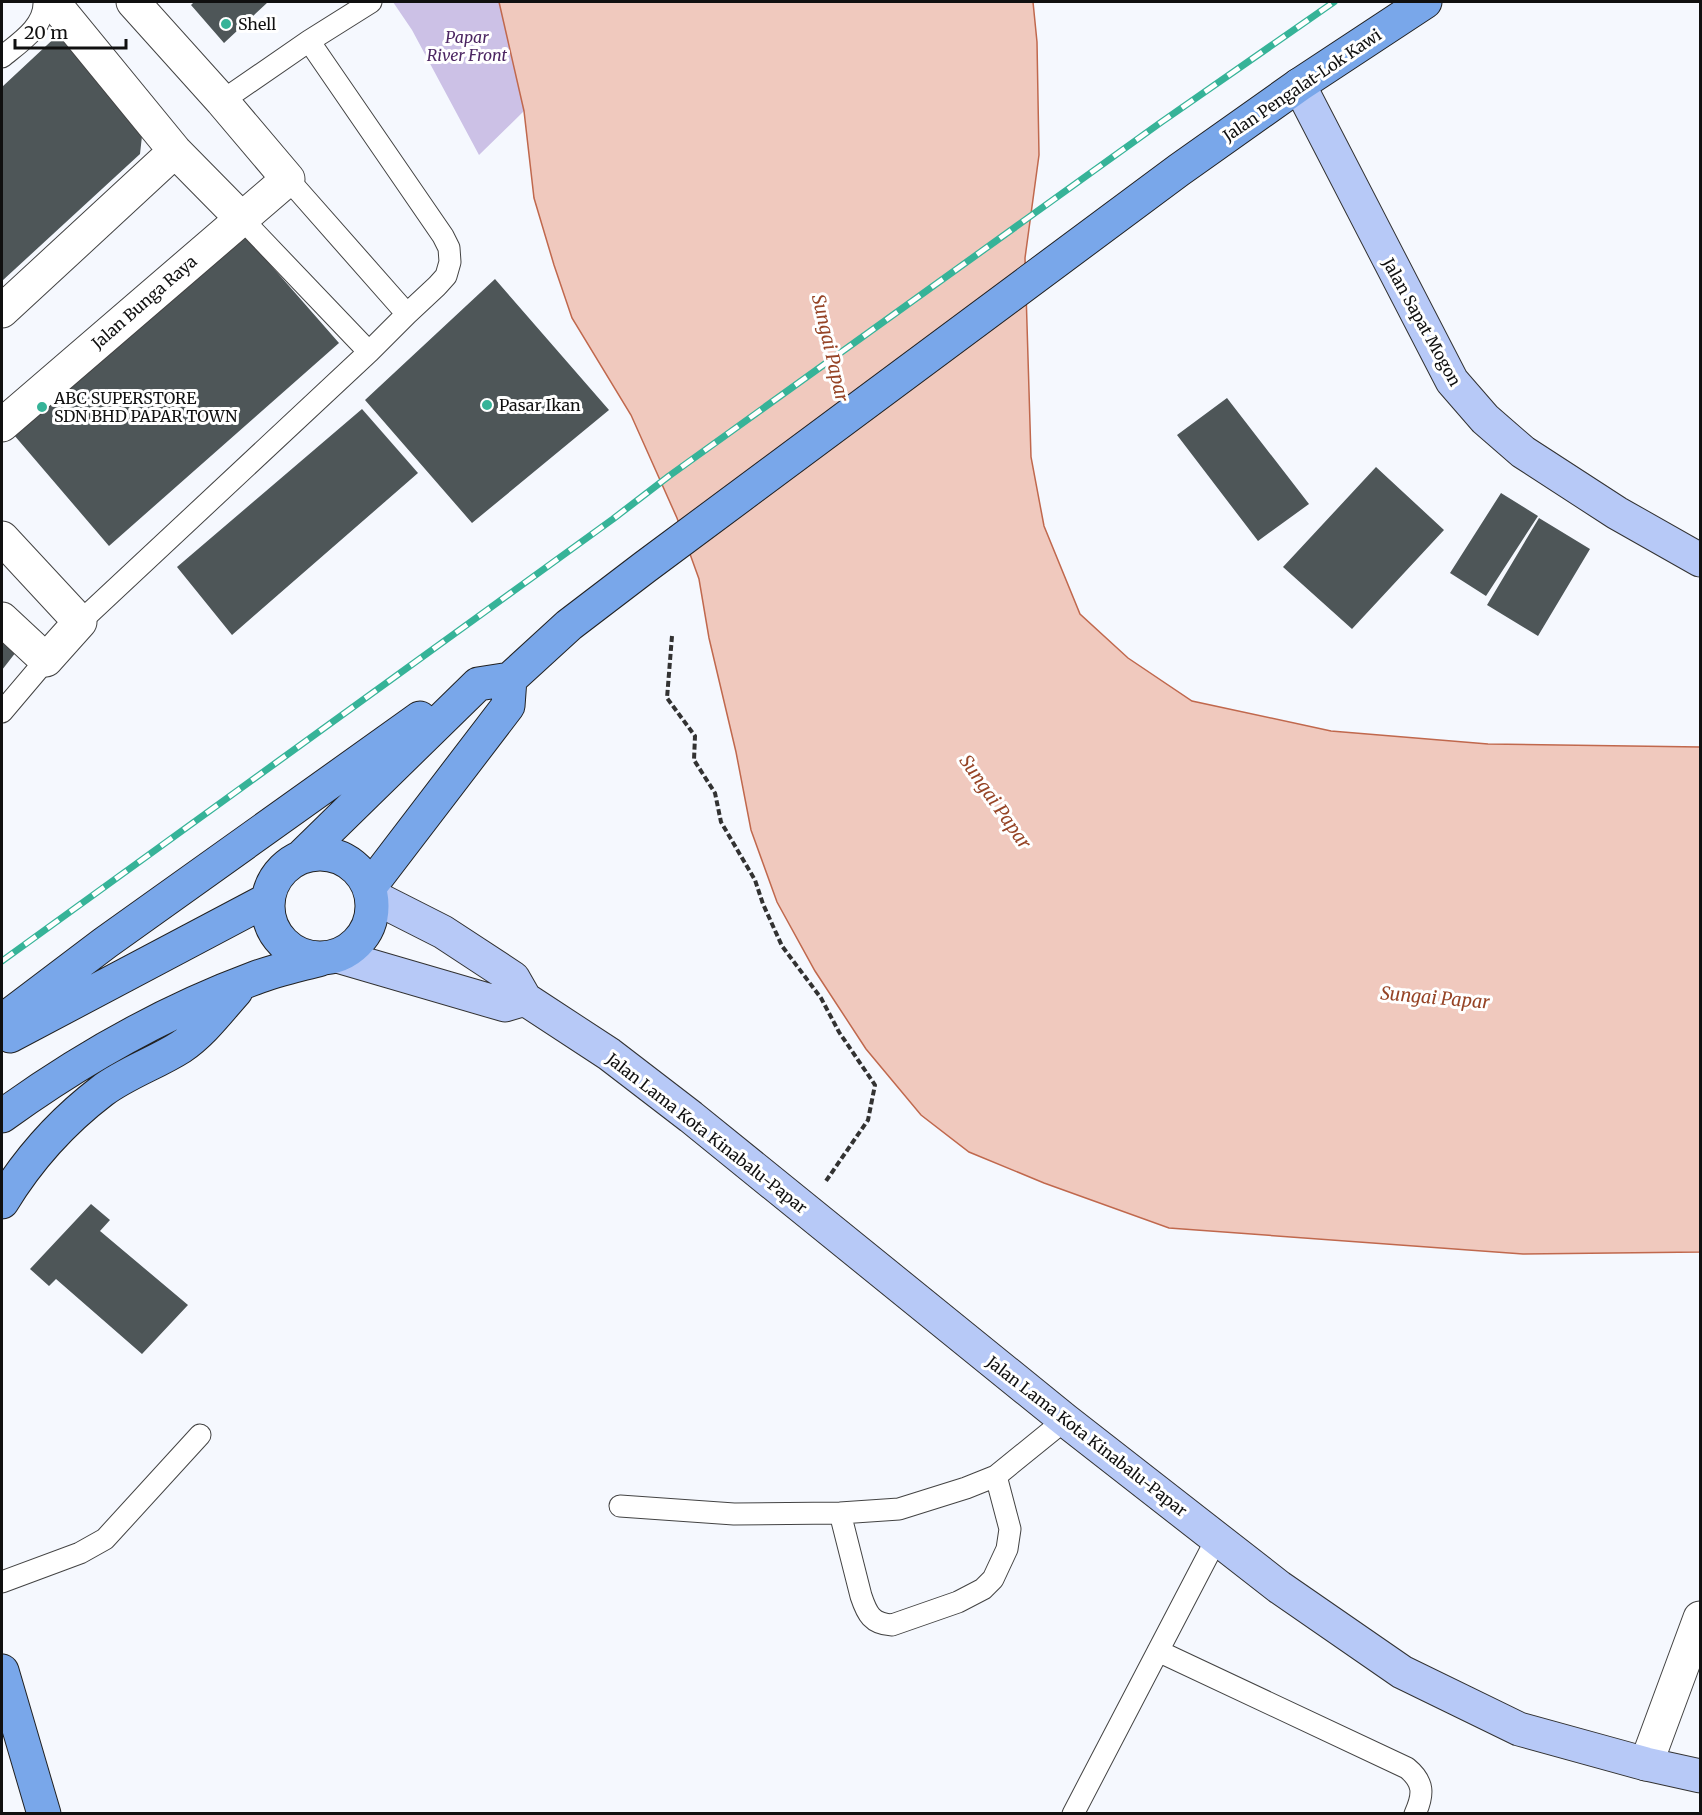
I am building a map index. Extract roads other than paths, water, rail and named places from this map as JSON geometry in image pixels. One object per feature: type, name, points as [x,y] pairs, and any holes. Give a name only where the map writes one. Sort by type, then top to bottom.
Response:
[{"type":"main road","name":"Jalan Pengalat-Lok Kawi","points":[[510,679],[569,625],[645,567],[1179,170],[1299,85],[1425,2]]},
{"type":"main road","name":"Jalan Sapat Mogon","points":[[1299,85],[1452,381],[1485,419],[1523,452],[1617,513],[1701,560]]},
{"type":"main road","points":[[510,679],[508,706],[370,892],[443,932],[513,978],[525,999],[505,1005],[329,957],[303,956],[287,948],[275,934],[268,918],[267,900],[273,882],[285,867],[300,858],[478,684],[510,679]]},
{"type":"main road","points":[[2,1021],[114,936],[435,708],[465,698]]},
{"type":"main road","points":[[2,1116],[62,1075],[134,1034],[243,983],[329,957],[353,947],[366,933],[372,915],[370,892],[361,873],[348,862],[334,856],[317,854],[300,858]]},
{"type":"main road","points":[[2,1042],[267,900]]},
{"type":"main road","points":[[2,1202],[28,1163],[73,1114],[104,1090],[182,1046],[204,1027],[243,983]]},
{"type":"main road","name":"Jalan Lama Kota Kinabalu-Papar","points":[[525,999],[609,1054],[691,1117],[1065,1420],[1279,1587],[1402,1672],[1518,1729],[1646,1764],[1701,1776]]},
{"type":"main road","points":[[2,1671],[44,1814]]},
{"type":"street","points":[[53,2],[175,151],[242,219]]},
{"type":"street","points":[[133,2],[288,179]]},
{"type":"street","points":[[2,311],[175,151]]},
{"type":"street","name":"Jalan Bunga Raya","points":[[2,425],[288,179]]},
{"type":"street","points":[[2,538],[80,622],[46,660],[2,619]]},
{"type":"street","points":[[1646,1764],[1701,1618]]},
{"type":"lane","points":[[2,57],[32,32],[40,20],[44,2]]},
{"type":"lane","points":[[222,101],[360,5]]},
{"type":"lane","points":[[80,622],[369,352],[446,276],[450,262],[449,248],[443,236],[309,41]]},
{"type":"lane","points":[[288,179],[407,314]]},
{"type":"lane","points":[[242,219],[369,352]]},
{"type":"lane","points":[[2,712],[46,660]]},
{"type":"lane","points":[[620,1506],[734,1514],[840,1513],[899,1509],[996,1476],[1065,1420]]},
{"type":"lane","points":[[2,1582],[80,1554],[105,1539],[200,1435]]},
{"type":"lane","points":[[840,1513],[866,1609],[873,1619],[882,1624],[892,1625],[958,1602],[983,1589],[993,1579],[1007,1549],[1010,1529],[996,1476]]},
{"type":"lane","points":[[1073,1814],[1217,1538]]},
{"type":"lane","points":[[1158,1651],[1407,1768],[1415,1775],[1422,1794],[1415,1814]]},
{"type":"water","name":"Sungai Papar","points":[[499,2],[1033,2],[1037,42],[1039,155],[1025,258],[1031,457],[1044,526],[1080,614],[1128,658],[1192,701],[1331,731],[1488,744],[1700,747],[1700,1252],[1523,1254],[1169,1228],[1044,1183],[969,1152],[921,1115],[866,1049],[815,971],[777,902],[751,830],[736,752],[709,638],[699,579],[677,518],[631,415],[572,318],[554,265],[534,198],[524,111]]},
{"type":"railway","points":[[2,961],[613,519],[669,476],[1160,123],[1334,2]]},
{"type":"place","name":"Shell","points":[[226,24]]},
{"type":"place","name":"Pasar Ikan","points":[[487,405]]},
{"type":"place","name":"ABC SUPERSTORE SDN BHD PAPAR TOWN","points":[[42,407]]},
{"type":"park label","name":"Papar River Front","points":[[467,46]]}]
